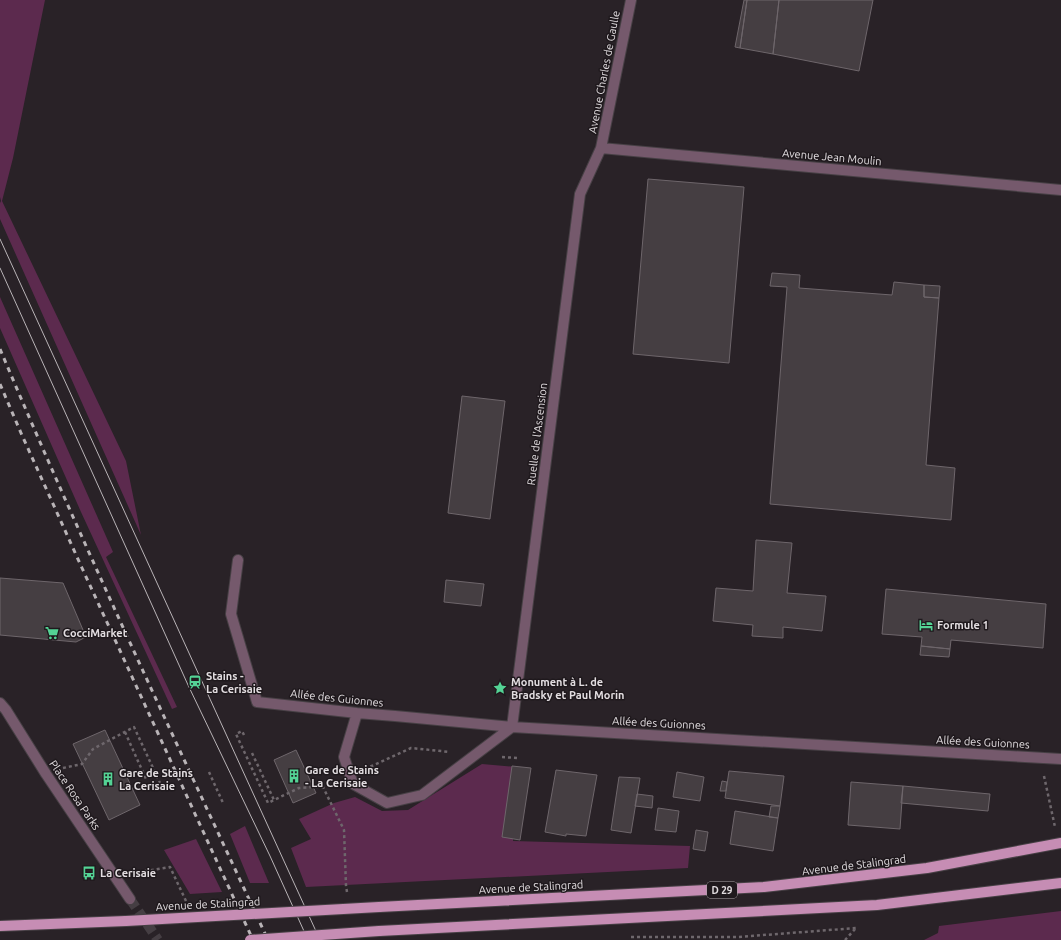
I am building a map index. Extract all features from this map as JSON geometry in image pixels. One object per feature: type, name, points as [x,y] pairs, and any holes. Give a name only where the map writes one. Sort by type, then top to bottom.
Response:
[{"type":"main road","name":"Avenue de Stalingrad","points":[[0,926],[126,921],[764,888],[928,868],[1061,843]]},
{"type":"main road","name":"D 29","points":[[250,940],[379,931],[877,905],[1061,883]]},
{"type":"street","name":"Avenue Charles de Gaulle","points":[[601,148],[631,0]]},
{"type":"street","name":"Avenue Jean Moulin","points":[[601,148],[1061,190]]},
{"type":"street","name":"Ruelle de l'Ascension","points":[[512,727],[580,194],[601,148]]},
{"type":"street","name":"Allée des Guionnes","points":[[238,560],[231,614],[257,702],[512,727],[1061,759]]},
{"type":"street","name":"Place Rosa Parks","points":[[0,703],[130,899]]},
{"type":"street","points":[[357,713],[344,757],[353,784],[387,803],[422,795],[512,727]]},
{"type":"path","points":[[82,764],[93,749],[134,728],[160,783]]},
{"type":"path","points":[[244,735],[242,731],[236,734],[268,803],[300,788],[323,787],[351,776],[411,748],[517,758]]},
{"type":"path","points":[[125,732],[146,779]]},
{"type":"path","points":[[252,753],[274,800]]},
{"type":"path","points":[[1040,758],[1055,827]]},
{"type":"path","points":[[209,772],[223,803]]},
{"type":"path","points":[[323,787],[344,830],[347,893]]},
{"type":"path","points":[[148,870],[170,867],[184,896]]},
{"type":"path","points":[[845,940],[856,928]]},
{"type":"shaded area","points":[[0,0],[45,0],[13,158],[2,201],[126,461],[141,535],[0,219]]},
{"type":"shaded area","points":[[0,297],[113,552],[106,557],[177,707],[172,709],[81,512],[0,328]]},
{"type":"shaded area","points":[[482,764],[517,767],[513,841],[690,846],[688,868],[306,887],[291,848],[311,839],[299,819],[334,803],[355,797],[382,811],[408,810]]},
{"type":"shaded area","points":[[245,826],[269,883],[250,883],[230,834]]},
{"type":"shaded area","points":[[196,839],[222,892],[190,894],[164,850]]},
{"type":"shaded area","points":[[1061,911],[1061,940],[924,940],[938,933],[939,926]]},
{"type":"building","points":[[744,0],[747,0],[740,48],[735,47]]},
{"type":"building","points":[[747,0],[779,0],[773,54],[740,48]]},
{"type":"building","points":[[779,0],[873,0],[859,71],[773,54]]},
{"type":"building","points":[[648,179],[744,187],[729,363],[633,354]]},
{"type":"building","points":[[772,273],[800,275],[799,288],[892,295],[894,282],[924,285],[924,297],[939,298],[926,465],[955,468],[951,520],[770,504],[787,287],[770,286]]},
{"type":"building","points":[[924,285],[940,286],[939,298],[924,297]]},
{"type":"building","points":[[462,396],[505,401],[490,519],[448,513]]},
{"type":"building","points":[[756,540],[792,543],[787,593],[826,596],[822,631],[783,627],[783,638],[752,636],[753,625],[713,621],[716,588],[753,591]]},
{"type":"building","points":[[0,578],[63,583],[86,637],[76,642],[0,635]]},
{"type":"building","points":[[446,580],[484,584],[481,606],[444,602]]},
{"type":"building","points":[[886,589],[1046,604],[1043,648],[951,640],[950,649],[921,646],[922,637],[882,634]]},
{"type":"building","points":[[921,646],[950,649],[949,657],[920,655]]},
{"type":"building","name":"Gare de Stains La Cerisaie","points":[[105,730],[140,805],[109,820],[73,744]]},
{"type":"building","name":"Gare de Stains - La Cerisaie","points":[[296,750],[316,793],[293,803],[274,760]]},
{"type":"building","points":[[512,766],[531,768],[520,840],[502,837]]},
{"type":"building","points":[[556,770],[597,775],[586,836],[566,834],[566,836],[545,832]]},
{"type":"building","points":[[729,771],[784,776],[780,806],[725,798]]},
{"type":"building","points":[[677,772],[704,777],[700,801],[673,797]]},
{"type":"building","points":[[619,777],[640,778],[631,833],[611,830]]},
{"type":"building","points":[[722,781],[727,782],[726,791],[720,791]]},
{"type":"building","points":[[851,782],[903,786],[900,829],[848,825]]},
{"type":"building","points":[[903,786],[990,794],[988,811],[901,803]]},
{"type":"building","points":[[637,794],[653,796],[652,808],[635,806]]},
{"type":"building","points":[[771,806],[780,806],[778,818],[769,817]]},
{"type":"building","points":[[658,808],[679,811],[676,832],[655,830]]},
{"type":"building","points":[[735,811],[778,818],[773,851],[730,844]]},
{"type":"building","points":[[696,830],[708,832],[705,851],[693,849]]},
{"type":"tunnel","points":[[130,899],[158,940]]},
{"type":"tram line","points":[[0,239],[320,940]]},
{"type":"tram line","points":[[0,268],[188,685],[270,856],[308,940]]},
{"type":"railway","points":[[0,349],[98,572],[268,940]]},
{"type":"railway","points":[[0,384],[82,568],[253,940]]},
{"type":"place","name":"Formule 1","points":[[926,625]]},
{"type":"place","name":"CocciMarket","points":[[52,633]]},
{"type":"place","name":"Stains - La Cerisaie","points":[[195,682]]},
{"type":"place","name":"Monument à L. de Bradsky et Paul Morin","points":[[500,688]]},
{"type":"place","name":"Gare de Stains - La Cerisaie","points":[[294,776]]},
{"type":"place","name":"Gare de Stains La Cerisaie","points":[[108,779]]},
{"type":"place","name":"La Cerisaie","points":[[89,873]]}]
